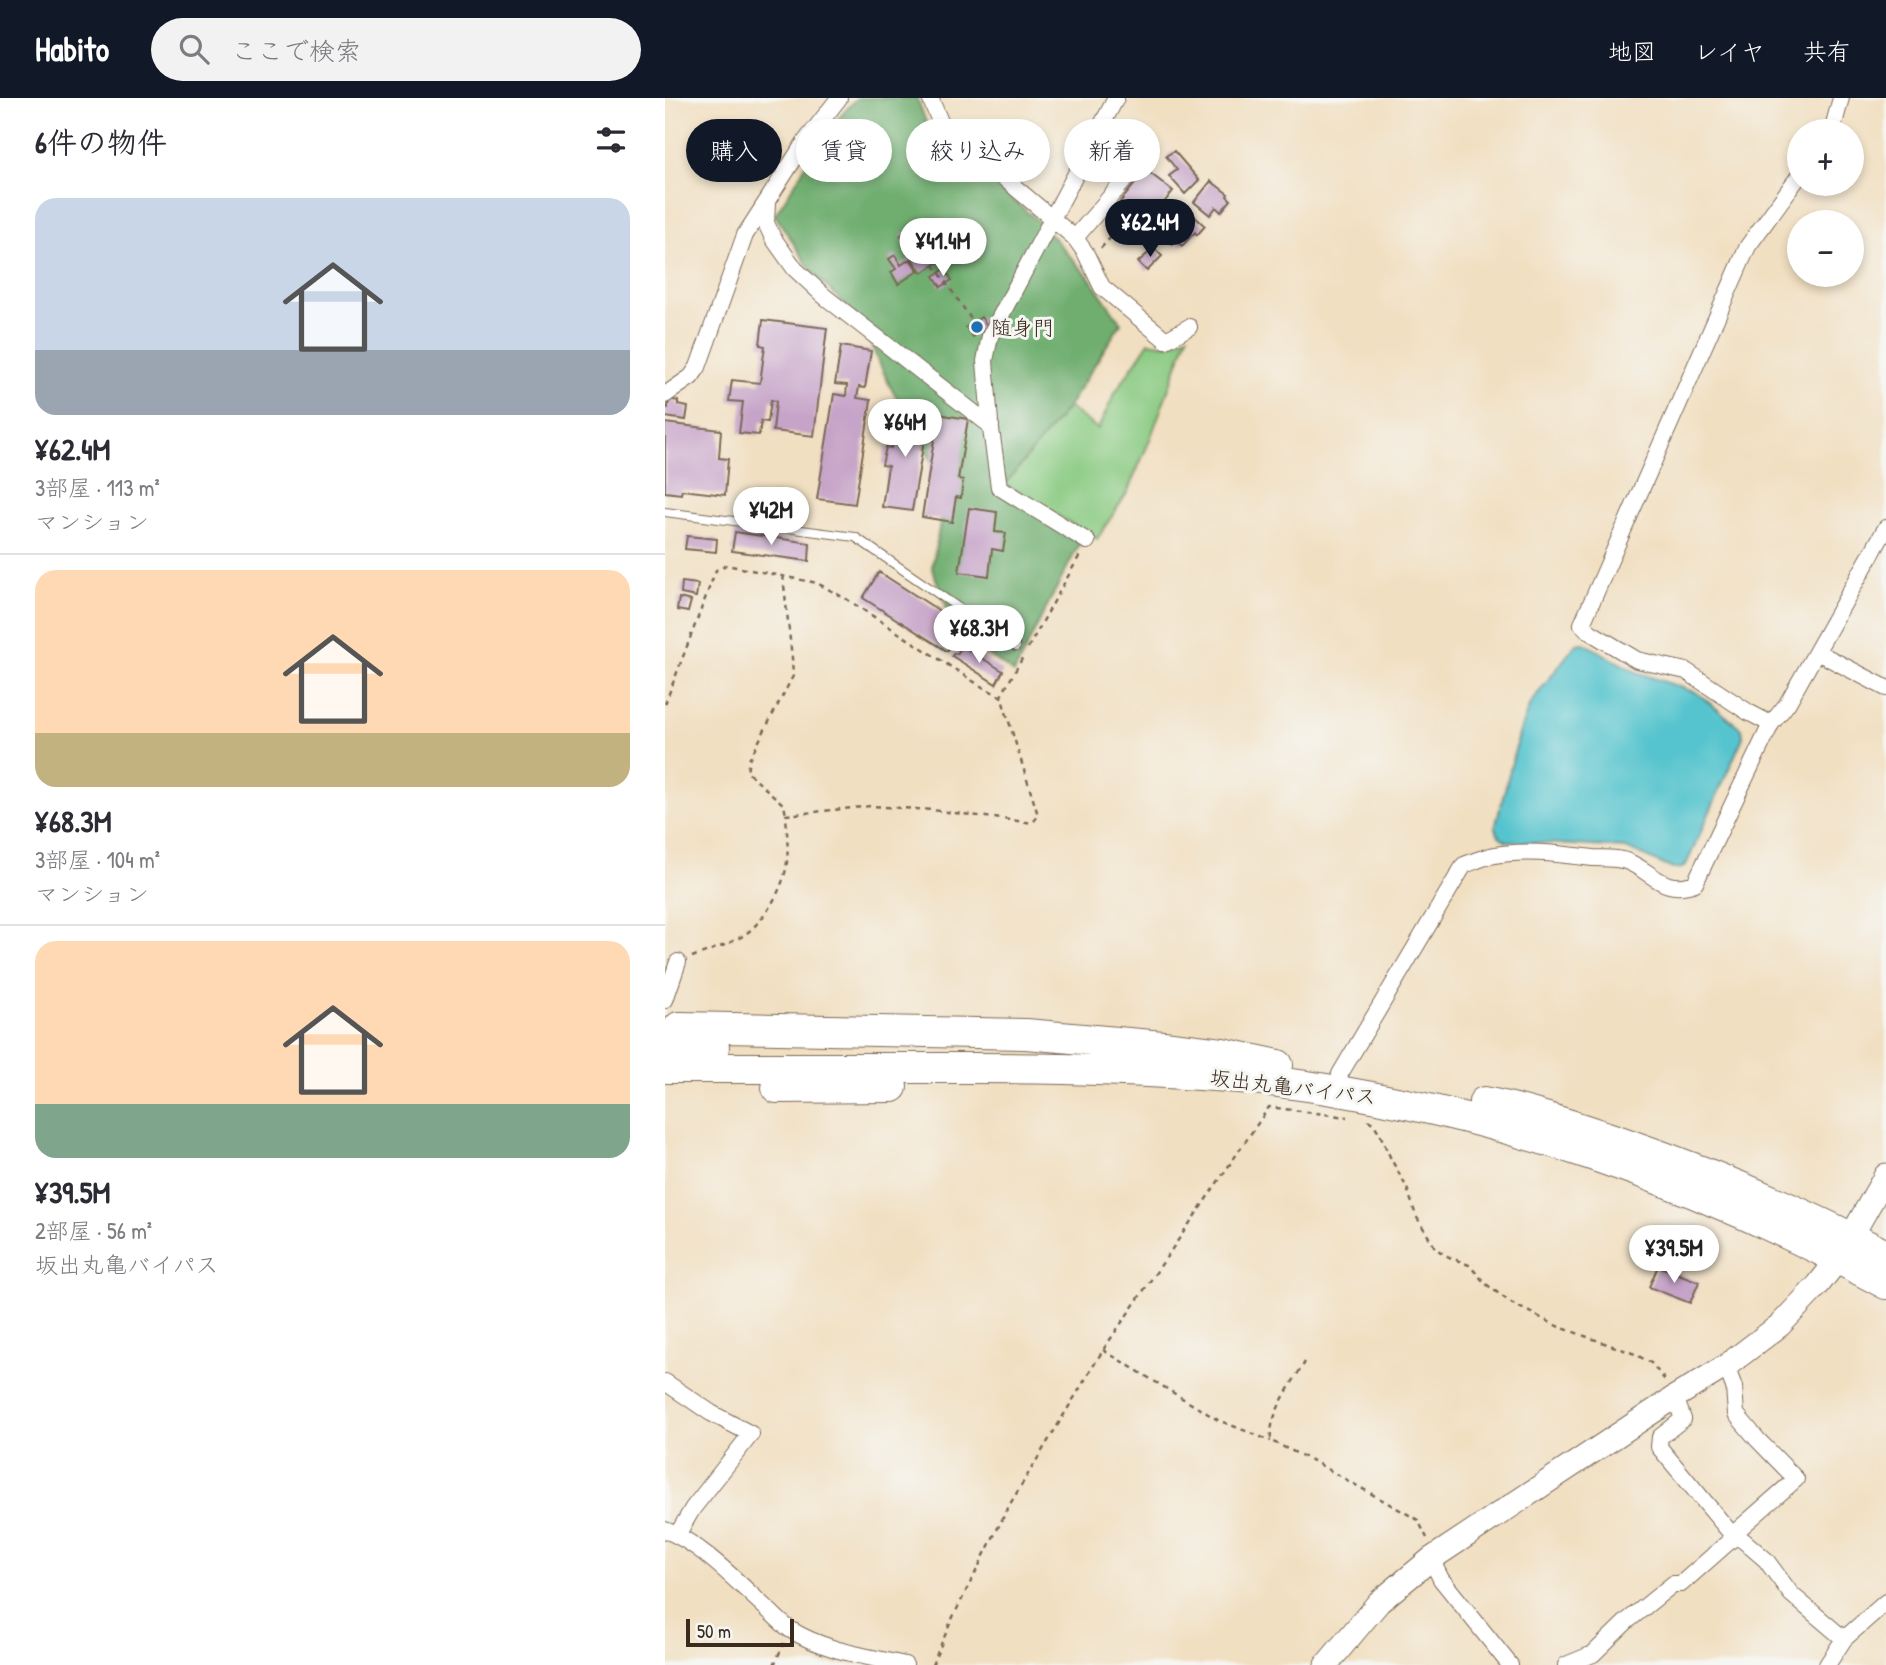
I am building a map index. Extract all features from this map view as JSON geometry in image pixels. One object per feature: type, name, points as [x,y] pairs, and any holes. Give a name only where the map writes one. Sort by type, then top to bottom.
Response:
[{"type":"highway","points":[[665,1026],[1025,1034],[1222,1053],[1278,1065]]},
{"type":"highway","name":"坂出丸亀バイパス","points":[[665,1047],[1053,1051],[1163,1056],[1278,1065],[1353,1096]]},
{"type":"highway","name":"坂出丸亀バイパス","points":[[665,1068],[1053,1068],[1197,1075],[1277,1082],[1353,1096],[1493,1103],[1576,1126],[1677,1161],[1844,1247],[1886,1284]]},
{"type":"highway","points":[[665,1087],[845,1089],[1197,1075]]},
{"type":"highway","name":"坂出丸亀バイパス","points":[[1844,1247],[1886,1255]]},
{"type":"street","points":[[665,395],[691,377],[698,367],[745,234],[805,142],[839,98]]},
{"type":"street","points":[[930,98],[949,140],[965,145],[1075,238],[1102,287],[1166,340],[1189,327]]},
{"type":"street","points":[[1087,541],[999,487],[985,361],[989,336],[1116,98]]},
{"type":"street","points":[[1835,119],[1841,98]]},
{"type":"street","points":[[1075,238],[1123,182]]},
{"type":"street","points":[[1771,724],[1686,671],[1637,660],[1590,632],[1582,624],[1748,246],[1787,192]]},
{"type":"street","points":[[767,200],[766,223],[795,269],[824,296],[991,426]]},
{"type":"street","points":[[1353,1096],[1464,865],[1500,855],[1582,856],[1625,861],[1671,887],[1682,888],[1695,883],[1771,724],[1787,704],[1886,528]]},
{"type":"street","points":[[1817,652],[1886,688]]},
{"type":"street","points":[[665,1000],[678,962]]},
{"type":"street","points":[[1326,1665],[1379,1602],[1430,1559],[1726,1366],[1780,1325],[1818,1285],[1844,1247],[1886,1175]]},
{"type":"street","points":[[1566,1665],[1593,1654],[1644,1606],[1673,1584],[1681,1584],[1796,1479],[1736,1414],[1734,1387],[1726,1366]]},
{"type":"street","points":[[665,1382],[711,1413],[751,1434],[671,1533],[716,1563],[790,1630],[827,1646],[905,1665]]},
{"type":"street","points":[[1675,1397],[1683,1419],[1660,1437],[1659,1447],[1729,1531],[1766,1560],[1791,1594],[1845,1639]]},
{"type":"street","points":[[1430,1559],[1441,1579],[1510,1665]]},
{"type":"street","points":[[1827,1665],[1845,1639],[1886,1602]]},
{"type":"lane","points":[[665,512],[856,537],[1016,647]]},
{"type":"path","points":[[1089,261],[1132,214]]},
{"type":"path","points":[[934,265],[988,343]]},
{"type":"path","points":[[1001,696],[1087,541]]},
{"type":"path","points":[[665,704],[716,570],[726,565],[817,583],[848,600],[979,685],[1001,696],[1038,815],[1032,823],[932,810],[871,806],[786,815]]},
{"type":"path","points":[[678,962],[746,934],[764,917],[785,871],[788,848],[784,805],[747,772],[749,760],[793,676],[783,576]]},
{"type":"path","points":[[932,1665],[1010,1504],[1103,1350],[1269,1107],[1351,1117],[1353,1096]]},
{"type":"path","points":[[1353,1096],[1378,1132],[1407,1188],[1416,1216],[1436,1249],[1469,1265],[1486,1284],[1511,1303],[1556,1326],[1635,1354],[1651,1363],[1662,1374],[1675,1397]]},
{"type":"path","points":[[1103,1350],[1218,1420],[1313,1461],[1418,1520],[1429,1542],[1430,1559]]},
{"type":"path","points":[[1271,1441],[1273,1418],[1305,1362]]},
{"type":"path","points":[[774,1665],[790,1630]]},
{"type":"green space","points":[[857,98],[917,98],[925,119],[906,119],[906,182],[991,182],[1038,221],[1088,276],[1121,323],[1068,407],[1005,484],[1080,543],[1014,673],[974,644],[947,608],[932,568],[945,495],[928,453],[891,388],[859,319],[813,273],[775,215],[796,182],[892,182],[892,119],[838,119]]},
{"type":"green space","points":[[1188,336],[1127,493],[1097,539],[1005,484],[1068,407],[1098,429],[1115,393],[1149,342],[1168,345]]},
{"type":"water","points":[[1584,643],[1636,672],[1697,693],[1742,729],[1743,737],[1687,863],[1682,868],[1673,869],[1626,848],[1507,841],[1500,837],[1495,828],[1520,731],[1530,704],[1576,644]]},
{"type":"building","points":[[1174,151],[1199,180],[1185,194],[1169,176],[1177,170],[1166,156]]},
{"type":"building","points":[[1160,181],[1173,191],[1148,223],[1138,215],[1136,218],[1128,212],[1130,210],[1120,202],[1136,182]]},
{"type":"building","points":[[1211,181],[1228,194],[1231,200],[1221,212],[1216,207],[1210,215],[1194,202]]},
{"type":"building","points":[[1181,204],[1205,226],[1182,246],[1176,240],[1173,244],[1165,236],[1168,232],[1155,221],[1161,213],[1167,219]]},
{"type":"building","points":[[918,224],[927,238],[923,241],[928,248],[936,242],[946,257],[922,273],[912,259],[920,254],[915,247],[911,250],[901,235]]},
{"type":"building","points":[[1154,248],[1162,256],[1147,271],[1138,262]]},
{"type":"building","points":[[895,255],[901,265],[910,259],[918,271],[898,284],[891,272],[896,269],[889,259]]},
{"type":"building","points":[[945,269],[952,280],[941,287],[934,276]]},
{"type":"building","name":"随身門","points":[[981,317],[988,327],[973,337],[966,327]]},
{"type":"building","points":[[763,320],[827,328],[814,436],[773,431],[776,401],[771,400],[768,422],[761,421],[759,435],[739,433],[743,402],[729,401],[732,380],[760,383],[765,346],[760,345]]},
{"type":"building","points":[[841,346],[871,351],[865,388],[859,387],[857,398],[871,400],[855,504],[817,499],[834,394],[846,396],[847,385],[835,384]]},
{"type":"building","points":[[669,399],[688,407],[686,420],[665,417],[665,407],[668,408]]},
{"type":"building","points":[[898,407],[929,411],[912,511],[882,507],[888,466],[882,465],[886,447],[891,448]]},
{"type":"building","points":[[938,414],[968,419],[958,479],[963,480],[961,498],[956,497],[952,522],[922,517]]},
{"type":"building","points":[[665,423],[721,430],[719,458],[728,459],[725,495],[682,490],[681,494],[665,492]]},
{"type":"building","points":[[969,508],[997,512],[995,532],[1006,533],[1003,551],[992,549],[989,576],[959,572]]},
{"type":"building","points":[[735,532],[810,543],[809,561],[732,551]]},
{"type":"building","points":[[687,536],[717,539],[716,552],[685,549]]},
{"type":"building","points":[[879,572],[963,626],[947,651],[863,598]]},
{"type":"building","points":[[682,582],[698,584],[696,597],[681,594]]},
{"type":"building","points":[[679,598],[691,601],[688,612],[677,610]]},
{"type":"building","points":[[962,646],[1003,671],[996,684],[952,656],[957,654]]},
{"type":"building","points":[[1658,1266],[1699,1282],[1690,1303],[1649,1287]]},
{"type":"place","name":"随身門","points":[[977,327]]}]
